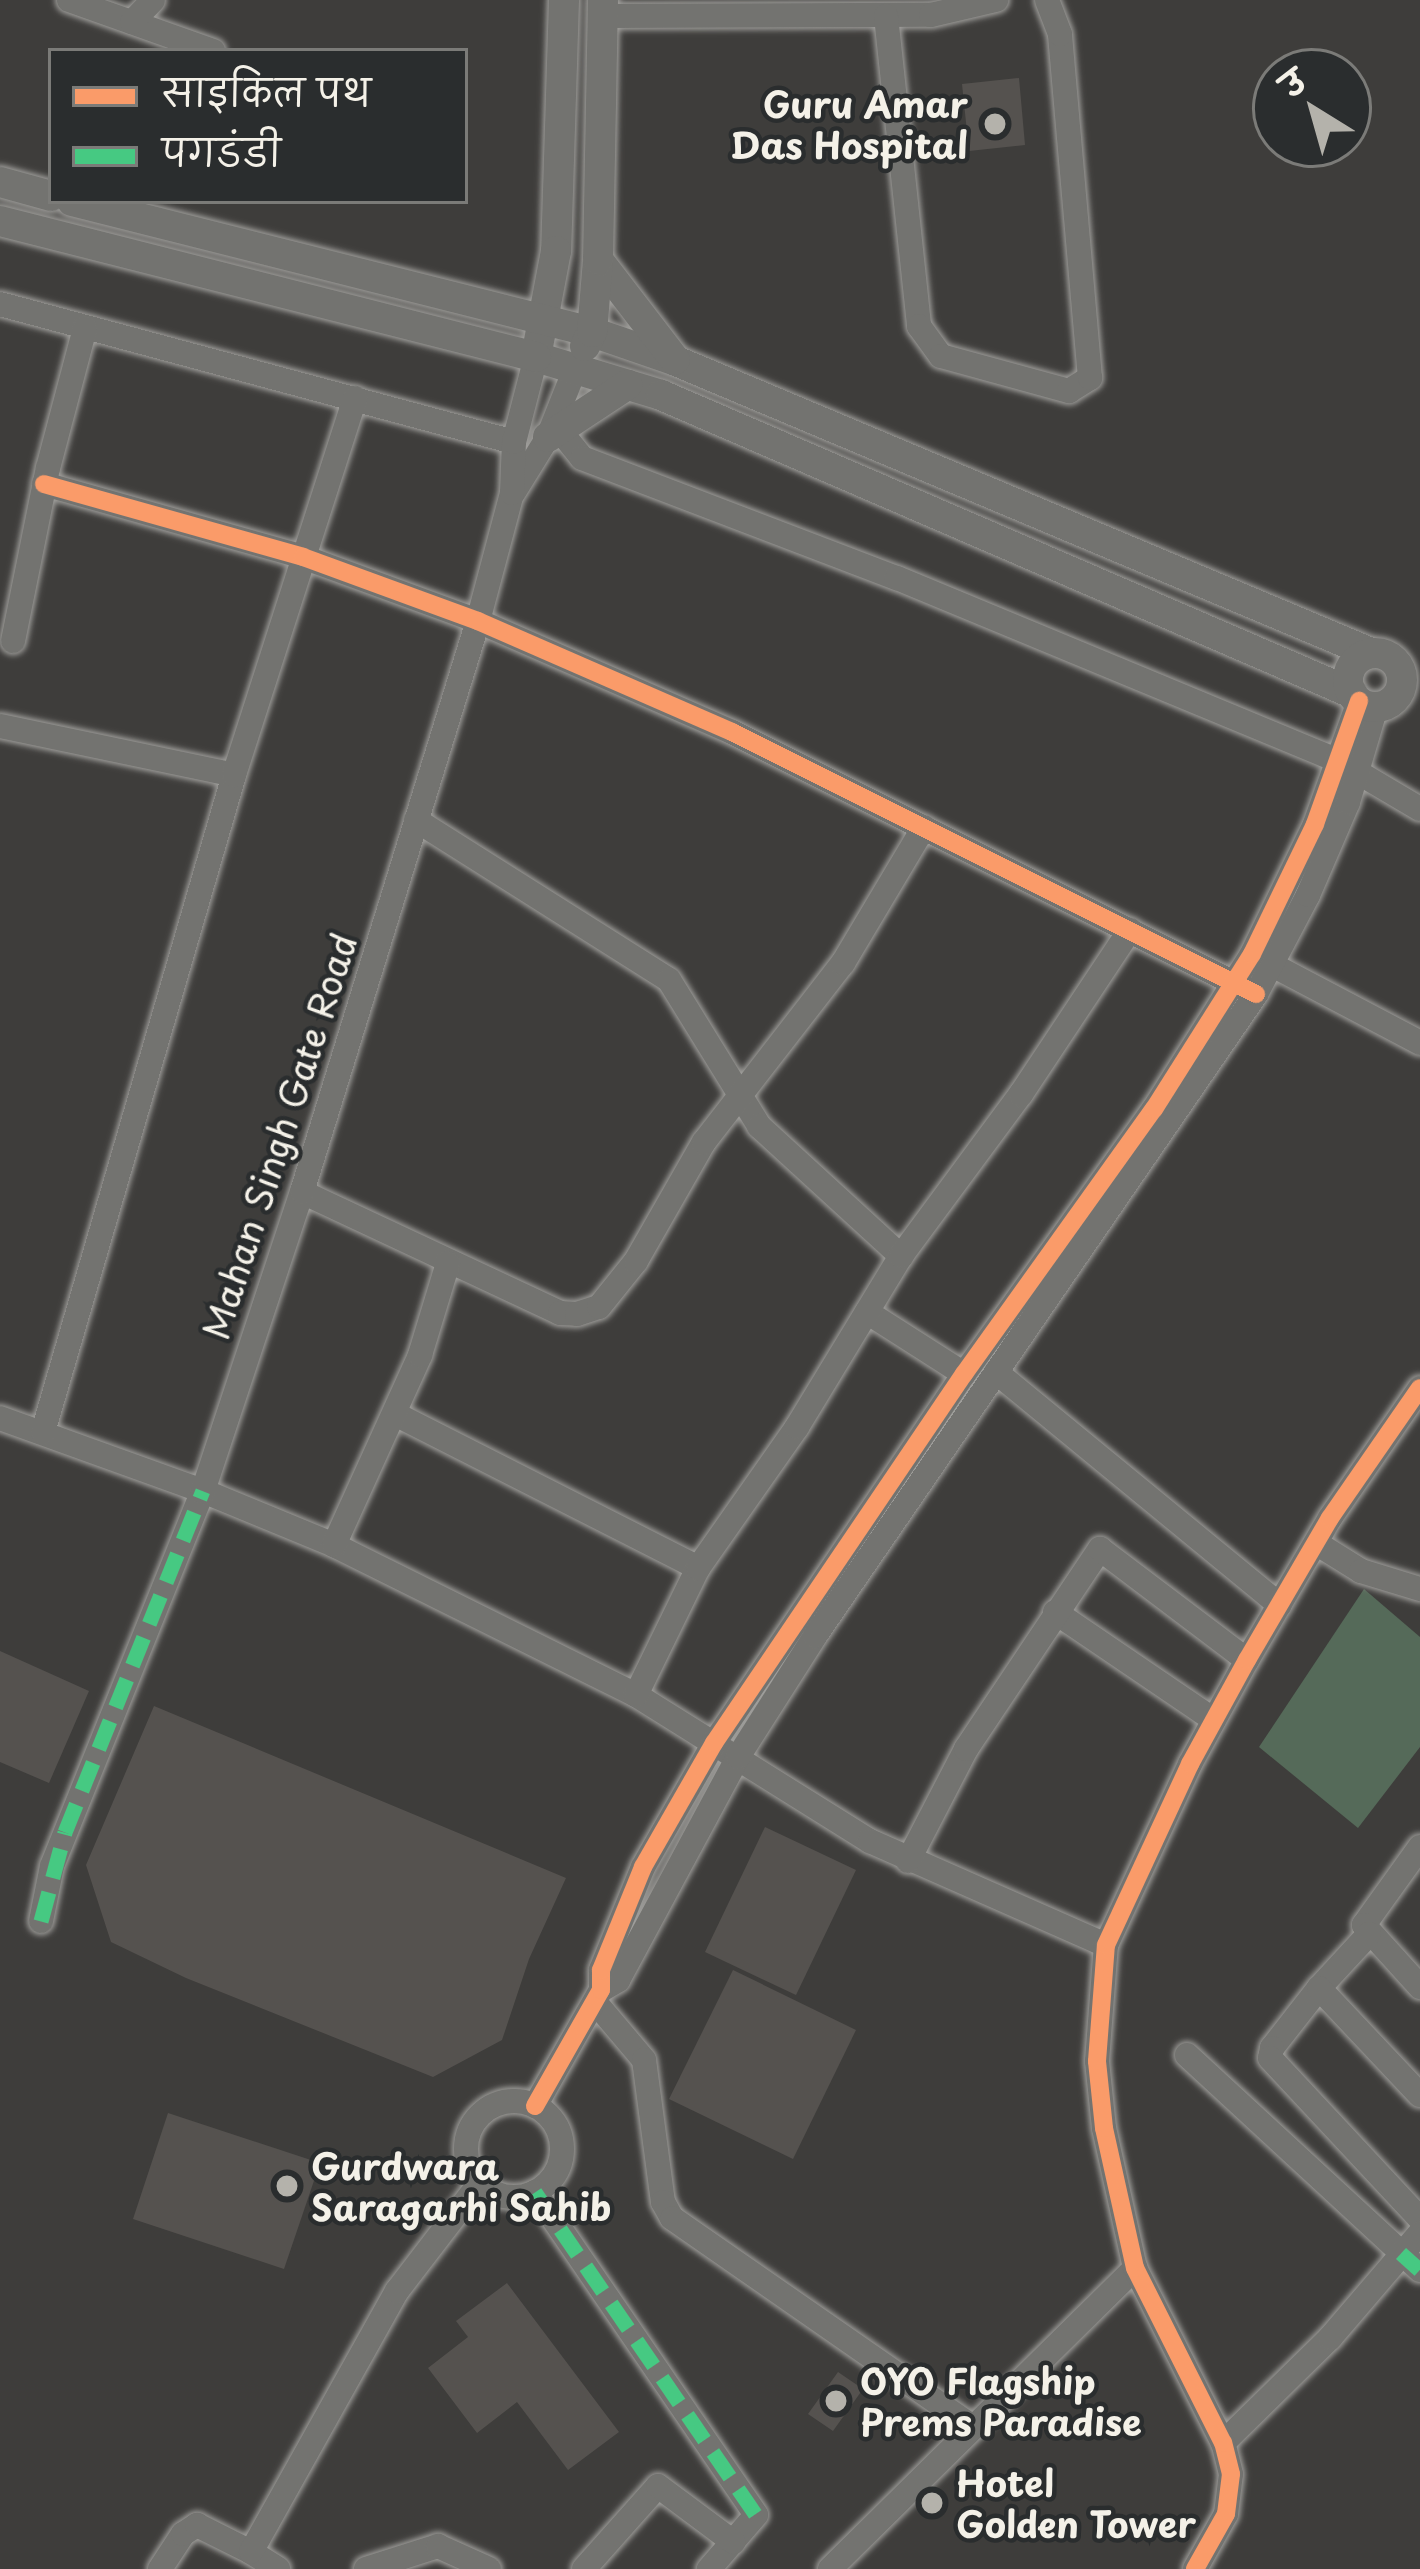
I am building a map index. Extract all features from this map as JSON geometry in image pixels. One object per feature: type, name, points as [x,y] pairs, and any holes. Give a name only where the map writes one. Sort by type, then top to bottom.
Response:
[{"type":"main road","points":[[536,357],[557,218],[564,0]]},
{"type":"main road","points":[[575,369],[592,332],[598,260],[603,8]]},
{"type":"main road","points":[[0,182],[48,195]]},
{"type":"main road","points":[[84,204],[592,332],[676,361],[1396,663],[1402,682],[1369,701]]},
{"type":"main road","points":[[491,309],[522,293],[542,269],[557,218]]},
{"type":"main road","points":[[0,221],[536,357],[627,385],[1369,701],[1420,718]]},
{"type":"main road","points":[[598,260],[676,361]]},
{"type":"main road","points":[[554,435],[627,385]]},
{"type":"main road","points":[[1369,701],[1350,670],[1396,663]]},
{"type":"street","points":[[69,0],[205,48]]},
{"type":"street","points":[[132,22],[153,0]]},
{"type":"street","points":[[603,8],[845,8],[886,16],[954,12],[996,0]]},
{"type":"street","points":[[886,16],[919,326],[941,356],[1069,391],[1090,378],[1060,34],[1047,0]]},
{"type":"street","points":[[0,304],[514,442]]},
{"type":"street","points":[[13,641],[44,484],[86,328]]},
{"type":"street","name":"Mahan Singh Gate Road","points":[[41,1921],[64,1832],[203,1490],[302,1192],[478,621],[512,494],[514,442],[536,357]]},
{"type":"street","points":[[512,494],[554,435],[575,369]]},
{"type":"street","points":[[44,1432],[234,775],[355,398]]},
{"type":"street","points":[[554,435],[582,458],[897,578],[1347,766],[1420,809]]},
{"type":"street","points":[[44,484],[303,556],[478,621],[656,696],[1245,988]]},
{"type":"street","points":[[536,2106],[598,1996],[618,1980],[738,1757],[1262,960],[1315,824],[1347,766],[1369,701]]},
{"type":"street","points":[[0,726],[234,775]]},
{"type":"street","points":[[416,820],[669,980],[759,1126],[901,1256]]},
{"type":"street","points":[[302,1192],[560,1312],[577,1314],[599,1306],[627,1274],[704,1142],[843,963],[924,827]]},
{"type":"street","points":[[636,1695],[698,1568],[737,1519],[901,1256],[1021,1094],[1130,930]]},
{"type":"street","points":[[1262,960],[1420,1043]]},
{"type":"street","points":[[973,2427],[672,2218],[663,2201],[644,2060],[598,1996],[601,1970],[644,1867],[714,1743],[964,1374],[1245,988]]},
{"type":"street","points":[[334,1545],[395,1414],[448,1263]]},
{"type":"street","points":[[867,1312],[964,1374]]},
{"type":"street","points":[[995,1372],[1280,1605]]},
{"type":"street","points":[[1203,2566],[1226,2514],[1231,2474],[1223,2444],[1135,2268],[1104,2128],[1097,2061],[1106,1945],[1247,1660],[1316,1543],[1420,1388]]},
{"type":"street","points":[[395,1414],[698,1568]]},
{"type":"street","points":[[0,1418],[203,1490],[334,1545],[636,1695],[908,1861],[1106,1945]]},
{"type":"street","points":[[1316,1543],[1361,1571],[1420,1589]]},
{"type":"street","points":[[908,1861],[966,1749],[1100,1549],[1247,1660]]},
{"type":"street","points":[[1055,1612],[1214,1720]]},
{"type":"street","points":[[1420,1847],[1367,1919],[1369,1934],[1420,1987]]},
{"type":"street","points":[[1369,1934],[1319,1988],[1272,2048],[1270,2058],[1420,2218]]},
{"type":"street","points":[[1319,1988],[1420,2095]]},
{"type":"street","points":[[1187,2055],[1411,2261]]},
{"type":"street","points":[[506,2102],[536,2106],[557,2127],[561,2156],[548,2183],[535,2192],[507,2197],[480,2183],[466,2155],[472,2124],[491,2106],[506,2102]]},
{"type":"street","points":[[251,2552],[397,2291],[480,2183]]},
{"type":"street","points":[[535,2192],[756,2516],[709,2569]]},
{"type":"street","points":[[1223,2444],[1411,2261],[1420,2234]]},
{"type":"street","points":[[830,2569],[1135,2268]]},
{"type":"street","points":[[584,2569],[658,2486],[733,2542]]},
{"type":"street","points":[[160,2569],[183,2534],[197,2525],[278,2569]]},
{"type":"street","points":[[366,2569],[438,2546],[489,2569]]},
{"type":"green space","points":[[1364,1589],[1420,1637],[1420,1747],[1358,1828],[1259,1747]]},
{"type":"building","points":[[1019,78],[1025,145],[969,151],[962,84]]},
{"type":"building","points":[[0,1651],[89,1691],[49,1783],[0,1762]]},
{"type":"building","points":[[154,1706],[566,1878],[529,1959],[502,2040],[433,2077],[186,1978],[111,1942],[86,1865]]},
{"type":"building","points":[[765,1827],[856,1870],[796,1995],[705,1952]]},
{"type":"building","points":[[733,1970],[856,2030],[793,2159],[669,2099]]},
{"type":"building","points":[[168,2113],[320,2163],[284,2269],[133,2219]]},
{"type":"building","points":[[507,2283],[619,2432],[568,2470],[517,2402],[477,2433],[428,2368],[468,2337],[456,2321]]},
{"type":"building","name":"OYO Flagship Prems Paradise","points":[[838,2372],[863,2389],[833,2431],[808,2414]]},
{"type":"marked path","points":[[41,1921],[65,1832],[203,1491]]},
{"type":"marked path","points":[[535,2192],[756,2515]]},
{"type":"marked path","points":[[1401,2253],[1420,2270]]},
{"type":"cycle path","points":[[44,484],[303,557],[478,621],[732,732],[1256,994]]},
{"type":"cycle path","points":[[535,2106],[601,1990],[601,1970],[643,1867],[714,1743],[964,1374],[1154,1109],[1252,954],[1315,824],[1359,701]]},
{"type":"cycle path","points":[[1195,2569],[1226,2514],[1231,2474],[1223,2443],[1135,2268],[1104,2128],[1097,2061],[1106,1945],[1190,1764],[1247,1660],[1330,1518],[1420,1388]]},
{"type":"place","name":"Guru Amar Das Hospital","points":[[995,124]]},
{"type":"place","name":"Gurdwara Saragarhi Sahib","points":[[287,2186]]},
{"type":"place","name":"OYO Flagship Prems Paradise","points":[[836,2401]]},
{"type":"place","name":"Hotel Golden Tower","points":[[932,2503]]}]
